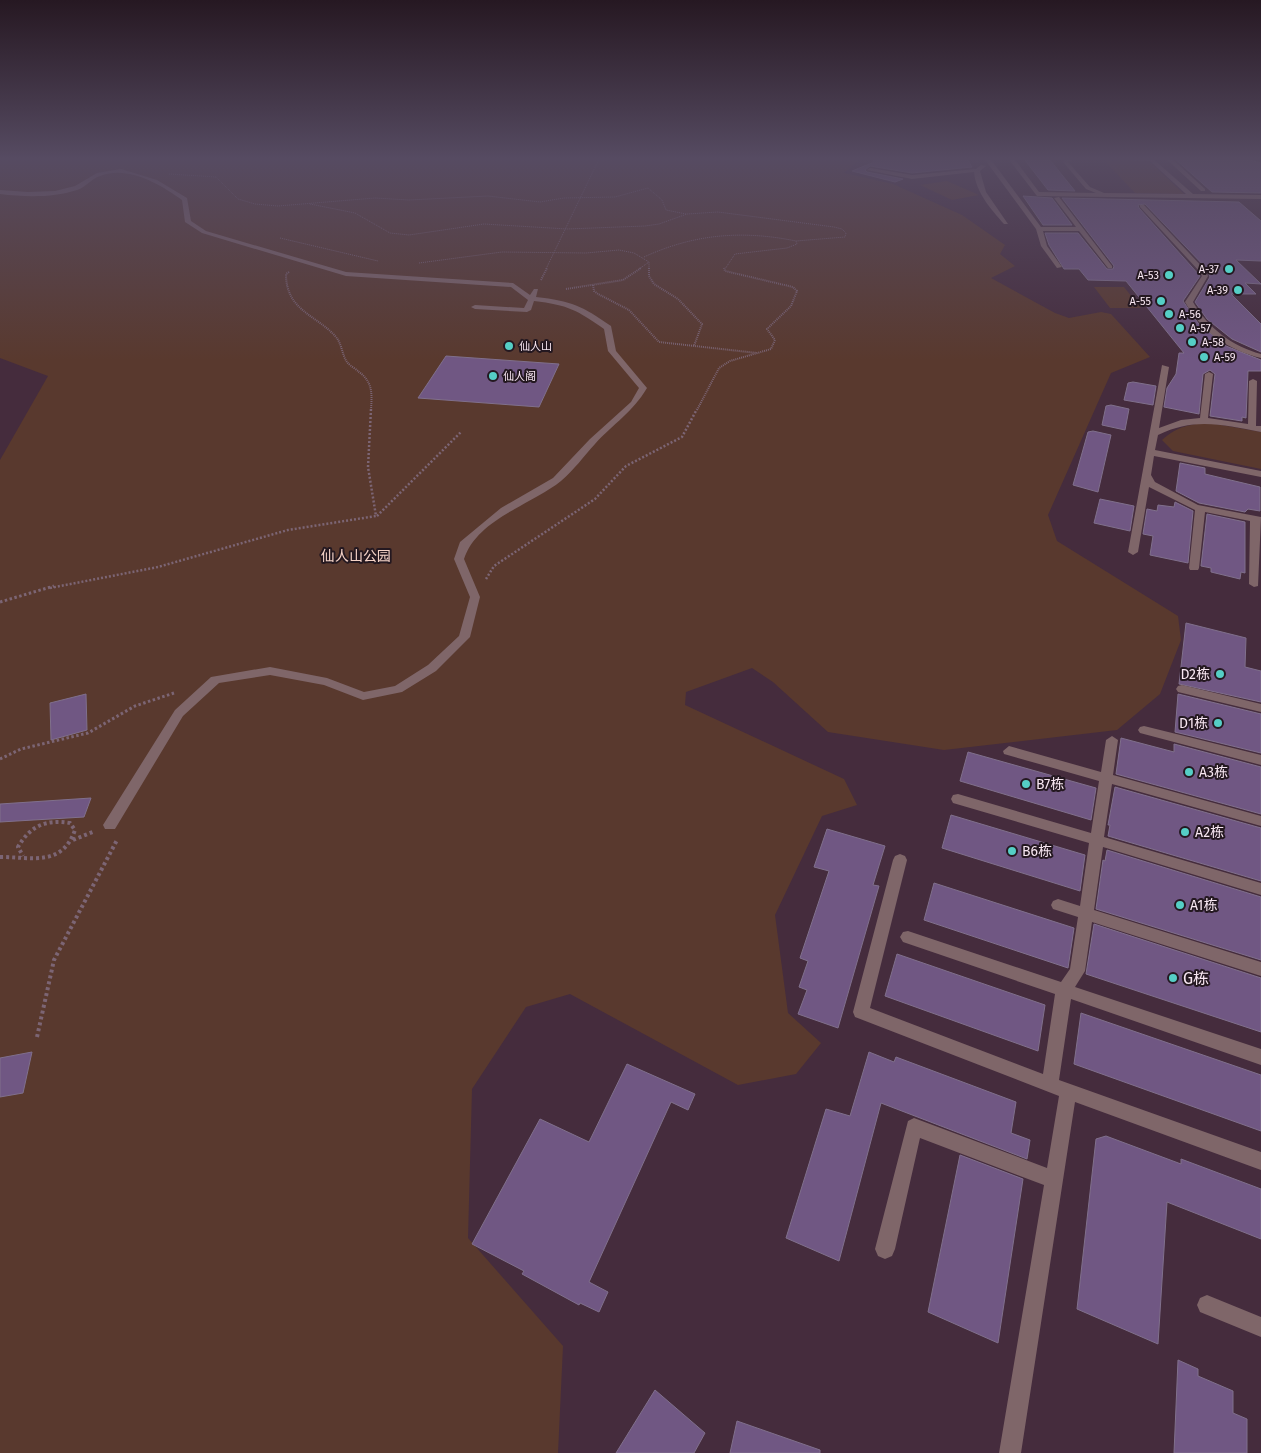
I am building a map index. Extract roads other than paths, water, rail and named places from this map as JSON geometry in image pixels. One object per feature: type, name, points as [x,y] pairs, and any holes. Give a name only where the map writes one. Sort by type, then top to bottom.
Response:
[{"type":"street","points":[[110,825],[143,774],[179,712],[215,680],[270,670],[328,682],[364,696],[398,689],[432,668],[464,637],[475,597],[459,559],[464,544],[504,510],[556,480],[593,441],[634,403],[643,388],[612,351],[608,328],[585,312],[563,302],[532,299],[513,285],[346,274],[204,232],[192,225]]},
{"type":"street","points":[[1038,225],[1044,246],[1059,267]]},
{"type":"street","points":[[1077,225],[1110,267]]},
{"type":"street","points":[[1160,225],[1202,270],[1205,276],[1189,302],[1192,308],[1222,340],[1244,352],[1261,356]]},
{"type":"street","points":[[1040,228],[1080,229]]},
{"type":"street","points":[[475,307],[527,310],[536,290]]},
{"type":"street","points":[[1133,552],[1165,367]]},
{"type":"street","points":[[1204,419],[1208,374]]},
{"type":"street","points":[[1153,434],[1183,420],[1204,419],[1256,429],[1253,381]]},
{"type":"street","points":[[1150,452],[1261,474]]},
{"type":"street","points":[[1146,474],[1152,484],[1171,496],[1200,508],[1258,520],[1254,584]]},
{"type":"street","points":[[1194,568],[1200,508]]},
{"type":"street","points":[[1182,689],[1261,708]]},
{"type":"street","points":[[1144,730],[1261,760]]},
{"type":"street","points":[[1050,1084],[1064,990],[1077,971],[1112,740]]},
{"type":"street","points":[[1009,751],[1261,821]]},
{"type":"street","points":[[958,799],[1261,889]]},
{"type":"street","points":[[900,860],[861,1012],[1068,1091],[1261,1161]]},
{"type":"street","points":[[1058,905],[1261,969]]},
{"type":"street","points":[[908,937],[1261,1057]]},
{"type":"street","points":[[1010,1453],[1068,1091]]},
{"type":"street","points":[[885,1249],[914,1127],[1054,1180]]},
{"type":"street","points":[[1207,1305],[1261,1327]]},
{"type":"place","name":"A-37","points":[[1229,269]]},
{"type":"place","name":"A-53","points":[[1169,275]]},
{"type":"place","name":"A-39","points":[[1238,290]]},
{"type":"place","name":"A-55","points":[[1161,301]]},
{"type":"place","name":"A-56","points":[[1169,314]]},
{"type":"place","name":"A-57","points":[[1180,328]]},
{"type":"place","name":"A-58","points":[[1192,342]]},
{"type":"place","name":"仙人山","points":[[509,346]]},
{"type":"place","name":"A-59","points":[[1204,357]]},
{"type":"place","name":"仙人阁","points":[[493,376]]},
{"type":"place","name":"D2栋","points":[[1220,674]]},
{"type":"place","name":"D1栋","points":[[1218,723]]},
{"type":"place","name":"A3栋","points":[[1189,772]]},
{"type":"place","name":"B7栋","points":[[1026,784]]},
{"type":"place","name":"A2栋","points":[[1185,832]]},
{"type":"place","name":"B6栋","points":[[1012,851]]},
{"type":"place","name":"A1栋","points":[[1180,905]]},
{"type":"place","name":"G栋","points":[[1173,978]]},
{"type":"park label","name":"仙人山公园","points":[[356,556]]}]
